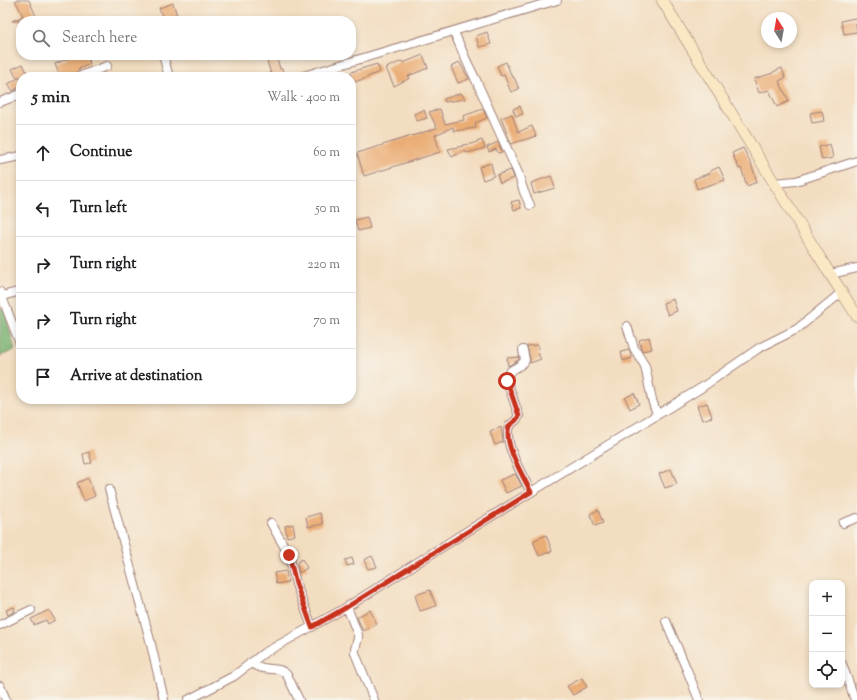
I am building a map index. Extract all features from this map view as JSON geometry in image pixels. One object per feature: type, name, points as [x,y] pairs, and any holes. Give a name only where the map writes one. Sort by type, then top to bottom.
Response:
[{"type":"street","points":[[319,72],[557,0]]},
{"type":"street","points":[[662,0],[857,316]]},
{"type":"street","points":[[454,32],[518,173],[530,205]]},
{"type":"street","points":[[164,60],[168,72]]},
{"type":"street","points":[[91,72],[107,66]]},
{"type":"street","points":[[0,102],[16,96]]},
{"type":"street","points":[[0,160],[16,157]]},
{"type":"street","points":[[774,183],[796,181],[857,161]]},
{"type":"street","points":[[830,274],[857,268]]},
{"type":"street","points":[[16,291],[1,294],[16,333]]},
{"type":"street","points":[[188,700],[220,684],[264,653],[347,607],[701,388],[759,348],[796,329],[842,292]]},
{"type":"street","points":[[627,326],[634,348],[645,366],[652,400],[658,414]]},
{"type":"street","points":[[523,350],[524,362],[509,372],[507,376],[507,381],[519,416],[509,426],[508,434],[518,467],[531,492]]},
{"type":"street","points":[[109,489],[150,640],[164,700]]},
{"type":"street","points":[[843,523],[857,518]]},
{"type":"street","points":[[271,523],[289,555],[296,584],[312,627]]},
{"type":"street","points":[[347,607],[358,635],[354,649],[355,653],[374,700]]},
{"type":"street","points":[[0,625],[31,610]]},
{"type":"street","points":[[666,621],[699,700]]},
{"type":"street","points":[[250,663],[263,668],[280,670],[284,672],[287,675],[299,700]]},
{"type":"street","points":[[845,672],[855,700]]},
{"type":"street","points":[[0,686],[6,700]]},
{"type":"green space","points":[[4,308],[15,350],[0,356],[0,310]]},
{"type":"building","points":[[15,0],[29,0],[36,16],[23,16]]},
{"type":"building","points":[[173,3],[177,16],[162,16],[159,8]]},
{"type":"building","points":[[855,18],[857,32],[844,34],[841,21]]},
{"type":"building","points":[[487,32],[491,44],[479,47],[476,36]]},
{"type":"building","points":[[423,55],[428,68],[408,76],[410,78],[394,86],[386,68],[402,61],[403,63]]},
{"type":"building","points":[[65,60],[88,60],[90,64],[78,69],[79,71],[77,72],[58,72],[55,64]]},
{"type":"building","points":[[267,60],[277,60],[280,69],[282,69],[283,72],[270,72]]},
{"type":"building","points":[[459,62],[469,79],[458,83],[451,67]]},
{"type":"building","points":[[506,62],[519,89],[511,92],[504,75],[501,76],[497,66]]},
{"type":"building","points":[[23,64],[27,72],[16,72],[16,77],[12,69]]},
{"type":"building","points":[[377,64],[380,72],[356,81],[356,72],[351,72]]},
{"type":"building","points":[[782,68],[785,78],[779,81],[789,101],[777,107],[769,90],[759,93],[754,79],[773,73]]},
{"type":"building","points":[[16,79],[16,89],[13,91],[8,84]]},
{"type":"building","points":[[461,93],[465,99],[445,102],[444,99]]},
{"type":"building","points":[[520,106],[523,114],[516,116],[513,109]]},
{"type":"building","points":[[440,109],[445,124],[464,120],[463,116],[483,109],[487,118],[475,123],[476,128],[454,131],[453,127],[435,135],[440,152],[364,176],[357,153],[437,128],[429,112]]},
{"type":"building","points":[[424,110],[427,118],[417,121],[414,114]]},
{"type":"building","points":[[822,111],[824,121],[812,123],[810,113]]},
{"type":"building","points":[[512,114],[518,132],[532,126],[536,136],[511,144],[501,118]]},
{"type":"building","points":[[482,140],[485,148],[479,150],[466,153],[465,150],[452,157],[448,149],[471,144]]},
{"type":"building","points":[[498,142],[502,152],[498,153],[496,149],[489,152],[487,147]]},
{"type":"building","points":[[830,144],[833,158],[822,160],[819,147]]},
{"type":"building","points":[[743,148],[751,163],[757,182],[747,186],[741,168],[739,169],[732,153]]},
{"type":"building","points":[[491,163],[494,176],[483,180],[479,167]]},
{"type":"building","points":[[719,167],[725,180],[697,189],[694,179],[710,173],[710,171]]},
{"type":"building","points":[[511,170],[514,178],[500,183],[497,175]]},
{"type":"building","points":[[551,176],[555,188],[534,194],[531,183]]},
{"type":"building","points":[[519,200],[521,208],[514,210],[511,202]]},
{"type":"building","points":[[367,217],[370,228],[358,231],[356,220]]},
{"type":"building","points":[[673,299],[677,311],[668,315],[663,303]]},
{"type":"building","points":[[649,337],[652,349],[642,351],[639,340]]},
{"type":"building","points":[[538,345],[539,356],[541,359],[530,363],[527,346]]},
{"type":"building","points":[[629,350],[632,358],[623,361],[621,352]]},
{"type":"building","points":[[519,357],[518,360],[508,366],[507,358]]},
{"type":"building","points":[[634,393],[639,404],[630,409],[625,398]]},
{"type":"building","points":[[707,403],[712,417],[702,420],[697,406]]},
{"type":"building","points":[[501,427],[503,442],[495,445],[490,432]]},
{"type":"building","points":[[89,452],[92,463],[85,464],[83,454]]},
{"type":"building","points":[[671,469],[677,484],[665,488],[659,474]]},
{"type":"building","points":[[515,474],[522,486],[506,493],[500,480]]},
{"type":"building","points":[[88,478],[95,496],[84,501],[77,483]]},
{"type":"building","points":[[598,510],[603,523],[595,526],[590,514]]},
{"type":"building","points":[[320,513],[323,524],[308,527],[306,517]]},
{"type":"building","points":[[293,524],[295,535],[287,537],[285,526]]},
{"type":"building","points":[[546,535],[552,551],[539,556],[533,541]]},
{"type":"building","points":[[372,556],[377,567],[368,569],[364,560]]},
{"type":"building","points":[[352,558],[354,564],[347,566],[345,560]]},
{"type":"building","points":[[302,559],[307,568],[299,573],[297,563]]},
{"type":"building","points":[[286,571],[288,582],[276,584],[274,573]]},
{"type":"building","points":[[430,590],[436,606],[420,611],[415,595]]},
{"type":"building","points":[[14,607],[15,611],[8,615],[6,610]]},
{"type":"building","points":[[49,610],[55,620],[48,624],[46,620],[34,625],[31,619]]},
{"type":"building","points":[[370,610],[377,624],[363,631],[357,617]]},
{"type":"building","points":[[582,678],[587,687],[573,695],[567,686]]},
{"type":"route","points":[[289,555],[292,572],[312,627],[333,616],[531,492],[518,467],[509,441],[509,426],[518,418],[519,413],[514,405],[507,381]]}]
